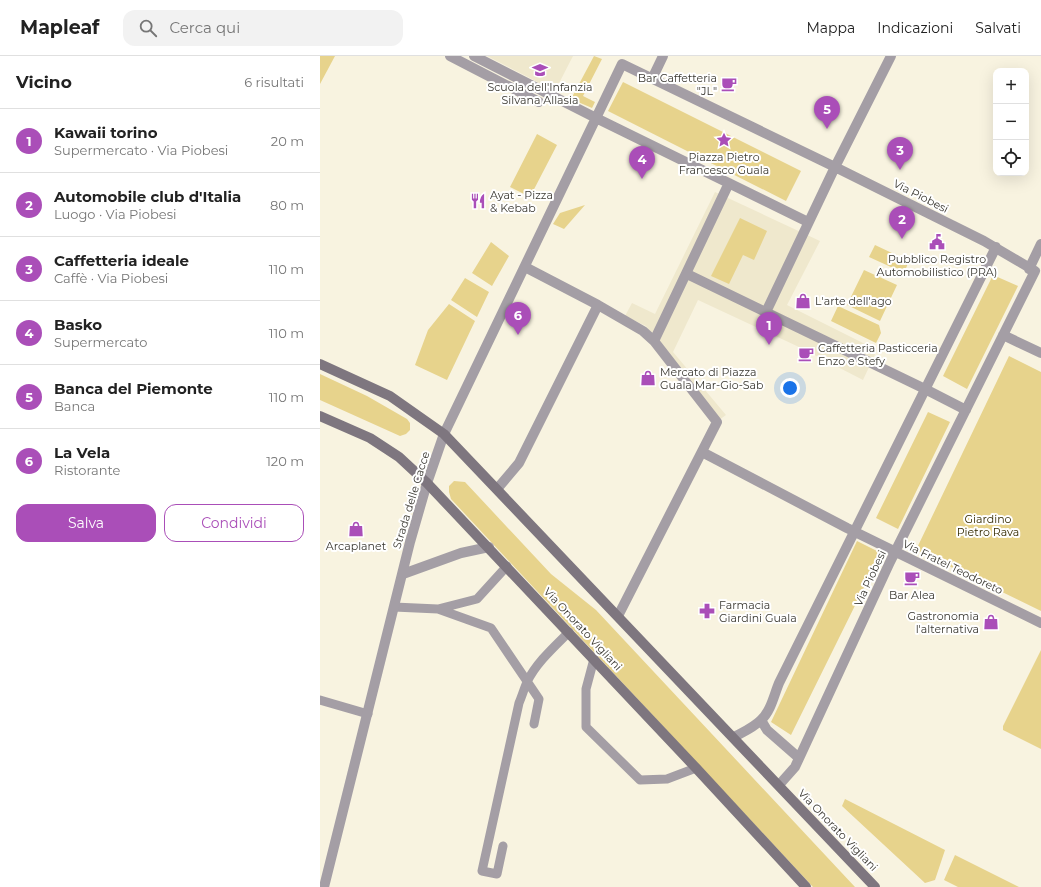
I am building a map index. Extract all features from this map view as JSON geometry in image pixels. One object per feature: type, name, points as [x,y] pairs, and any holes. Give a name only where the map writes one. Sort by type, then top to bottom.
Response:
[{"type":"main road","name":"Via Onorato Vigliani","points":[[320,364],[390,396],[444,434],[734,737],[875,887]]},
{"type":"main road","name":"Via Onorato Vigliani","points":[[320,416],[370,438],[399,458],[427,483],[569,632],[806,887]]},
{"type":"street","points":[[450,56],[539,102]]},
{"type":"street","points":[[474,56],[596,118],[808,222]]},
{"type":"street","points":[[652,79],[663,56]]},
{"type":"street","points":[[766,312],[808,222],[891,56]]},
{"type":"street","points":[[444,434],[622,64],[835,167]]},
{"type":"street","name":"Via Piobesi","points":[[779,785],[795,767],[895,551],[1003,335],[1032,270],[996,247],[835,167]]},
{"type":"street","points":[[654,341],[729,184]]},
{"type":"street","points":[[1032,270],[1041,244]]},
{"type":"street","points":[[734,737],[761,720],[767,713],[779,683],[996,247]]},
{"type":"street","points":[[525,267],[598,305],[643,331],[654,341],[717,422],[618,616]]},
{"type":"street","points":[[687,274],[966,410]]},
{"type":"street","points":[[497,489],[519,463],[598,305]]},
{"type":"street","points":[[1003,335],[1041,353]]},
{"type":"street","name":"Strada delle Cacce","points":[[324,887],[394,607],[427,483],[444,434]]},
{"type":"street","points":[[702,452],[855,531]]},
{"type":"street","name":"Via Fratel Teodoreto","points":[[855,531],[1041,623]]},
{"type":"street","points":[[403,574],[461,553],[488,547]]},
{"type":"street","points":[[761,720],[767,730],[799,758]]},
{"type":"lane","points":[[394,607],[438,609],[477,599],[507,566]]},
{"type":"lane","points":[[438,609],[491,628],[539,699],[534,724]]},
{"type":"lane","points":[[503,846],[497,874],[482,870],[519,703],[528,682],[550,651],[569,632]]},
{"type":"lane","points":[[594,659],[586,689],[586,727],[640,780],[667,779],[696,768]]},
{"type":"lane","points":[[320,700],[368,714]]},
{"type":"shaded area","name":"Scuola dell'Infanzia Silvana Allasia","points":[[487,56],[573,56],[555,91]]},
{"type":"shaded area","points":[[715,192],[820,241],[787,305],[877,350],[863,380],[799,347],[698,300],[673,352],[726,415],[719,420],[646,326],[625,316],[632,303],[655,314]]},
{"type":"green space","points":[[320,56],[335,56],[320,84]]},
{"type":"green space","points":[[594,56],[602,59],[583,96],[595,102],[592,108],[571,99]]},
{"type":"green space","points":[[623,82],[801,171],[786,201],[608,111]]},
{"type":"green space","points":[[537,134],[557,145],[530,197],[510,187]]},
{"type":"green space","points":[[585,205],[564,229],[553,224],[560,213]]},
{"type":"green space","points":[[740,218],[767,231],[754,260],[743,255],[729,284],[711,276]]},
{"type":"green space","points":[[491,242],[509,256],[492,286],[472,273]]},
{"type":"green space","points":[[875,245],[909,261],[904,273],[869,257]]},
{"type":"green space","points":[[864,270],[897,285],[880,321],[847,305]]},
{"type":"green space","points":[[993,275],[1018,286],[967,389],[943,376]]},
{"type":"green space","points":[[465,278],[489,292],[477,317],[451,300]]},
{"type":"green space","points":[[449,304],[475,321],[447,380],[415,365],[428,330]]},
{"type":"green space","points":[[838,306],[879,325],[881,333],[876,343],[831,321]]},
{"type":"green space","name":"Giardino Pietro Rava","points":[[1009,356],[1041,372],[1041,611],[916,550]]},
{"type":"green space","points":[[320,374],[367,396],[407,419],[410,423],[410,430],[406,434],[400,436],[320,400]]},
{"type":"green space","points":[[928,412],[950,422],[898,529],[876,518]]},
{"type":"green space","points":[[454,481],[465,482],[551,574],[596,610],[855,887],[813,887],[451,499],[449,486]]},
{"type":"green space","points":[[857,541],[881,553],[791,735],[771,722]]},
{"type":"green space","points":[[1041,650],[1041,749],[1003,730],[1003,726]]},
{"type":"green space","points":[[845,799],[945,850],[935,880],[925,883],[842,806]]},
{"type":"green space","points":[[955,855],[1019,887],[958,887],[944,880]]},
{"type":"place","name":"Scuola dell'Infanzia Silvana Allasia","points":[[540,70]]},
{"type":"place","name":"Bar Caffetteria \"JL\"","points":[[729,84]]},
{"type":"place","name":"Banca del Piemonte","points":[[827,129]]},
{"type":"place","name":"Piazza Pietro Francesco Guala","points":[[724,140]]},
{"type":"place","name":"Caffetteria ideale","points":[[900,170]]},
{"type":"place","name":"Basko","points":[[642,179]]},
{"type":"place","name":"Ayat - Pizza & Kebab","points":[[478,201]]},
{"type":"place","name":"Automobile club d'Italia","points":[[902,239]]},
{"type":"place","name":"Pubblico Registro Automobilistico (PRA)","points":[[937,242]]},
{"type":"place","name":"L'arte dell'ago","points":[[803,301]]},
{"type":"place","name":"La Vela","points":[[518,335]]},
{"type":"place","name":"Kawaii torino","points":[[769,345]]},
{"type":"place","name":"Caffetteria Pasticceria Enzo e Stefy","points":[[806,354]]},
{"type":"place","name":"Mercato di Piazza Guala Mar-Gio-Sab","points":[[648,378]]},
{"type":"place","name":"Arcaplanet","points":[[356,529]]},
{"type":"place","name":"Bar Alea","points":[[912,578]]},
{"type":"place","name":"Farmacia Giardini Guala","points":[[707,611]]},
{"type":"place","name":"Gastronomia l'alternativa","points":[[991,622]]}]
